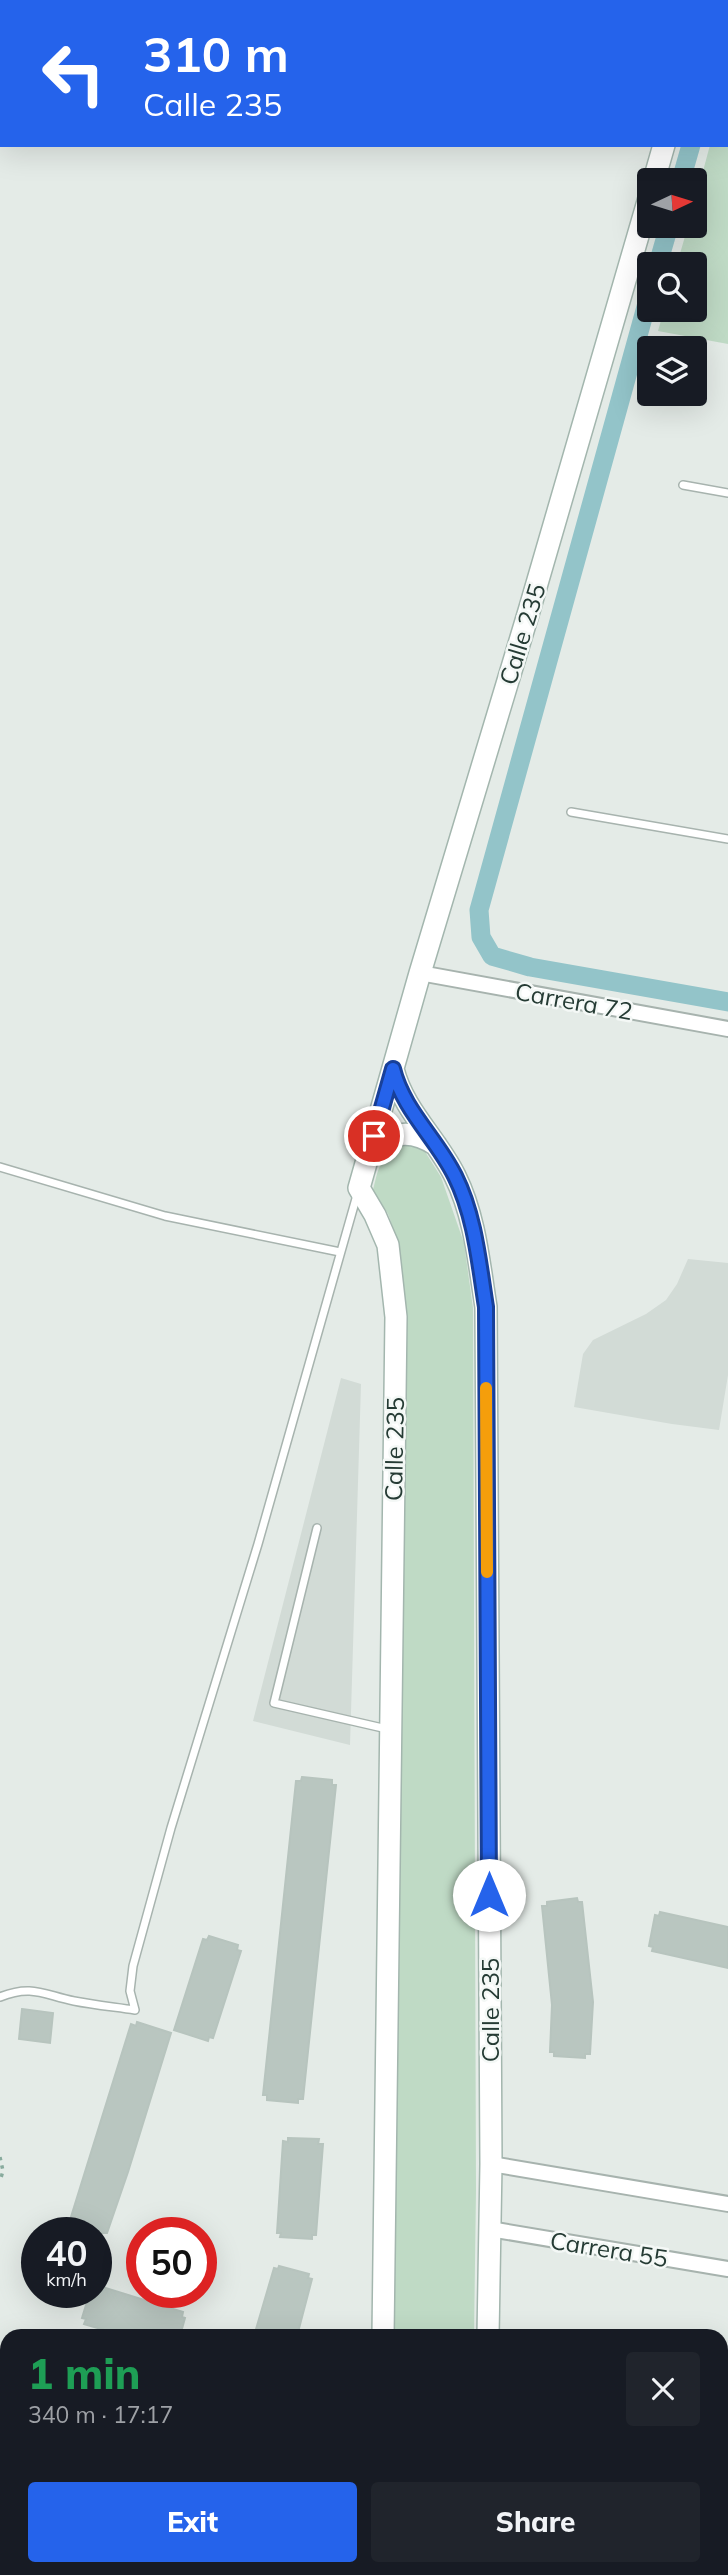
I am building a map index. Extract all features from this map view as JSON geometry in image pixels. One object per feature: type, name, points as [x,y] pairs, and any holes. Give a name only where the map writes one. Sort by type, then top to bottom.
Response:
[{"type":"main road","points":[[657,168],[663,147]]},
{"type":"main road","name":"Calle 235","points":[[383,2329],[396,1317],[388,1245],[376,1215],[359,1188],[637,238]]},
{"type":"main road","name":"Calle 235","points":[[393,1069],[402,1095],[456,1177],[476,1240],[486,1307],[491,2164],[488,2329]]},
{"type":"main road","points":[[368,1158],[382,1141],[398,1134],[419,1136],[438,1146]]},
{"type":"street","name":"Carrera 72","points":[[420,973],[728,1029]]},
{"type":"street","points":[[491,2164],[728,2204]]},
{"type":"street","name":"Carrera 55","points":[[490,2229],[728,2269]]},
{"type":"lane","points":[[683,485],[728,493]]},
{"type":"lane","points":[[571,812],[728,839]]},
{"type":"lane","points":[[0,1167],[166,1216],[340,1252]]},
{"type":"lane","points":[[0,1997],[17,1990],[40,1990],[73,2001],[135,2010],[130,1991],[133,1966],[171,1828],[262,1531],[359,1188]]},
{"type":"lane","points":[[317,1528],[274,1703],[391,1730]]},
{"type":"path","points":[[0,2157],[0,2181]]},
{"type":"shaded area","points":[[688,1259],[728,1263],[728,1375],[719,1430],[574,1407],[583,1354],[593,1340],[646,1314],[666,1300],[677,1284]]},
{"type":"shaded area","points":[[341,1378],[361,1384],[350,1745],[253,1721]]},
{"type":"green space","points":[[709,147],[728,147],[728,344],[707,340],[707,336],[685,336],[658,331],[661,322],[707,322],[707,252],[680,252],[685,238],[707,238],[707,168],[704,168]]},
{"type":"green space","points":[[412,1146],[424,1150],[441,1177],[464,1243],[473,1308],[474,2329],[393,2329],[404,1313],[398,1241],[388,1214],[373,1190],[384,1158],[395,1149]]},
{"type":"building","points":[[302,1777],[332,1780],[332,1785],[336,1785],[303,2099],[298,2099],[298,2103],[267,2100],[267,2095],[263,2095],[296,1781],[301,1781]]},
{"type":"building","points":[[577,1898],[578,1902],[582,1902],[593,2002],[590,2054],[585,2054],[585,2058],[554,2056],[554,2052],[550,2052],[552,2005],[542,1906],[547,1906],[547,1902]]},
{"type":"building","points":[[660,1912],[728,1927],[728,1968],[652,1951],[653,1947],[649,1946],[655,1915],[659,1916]]},
{"type":"building","points":[[209,1936],[238,1945],[237,1950],[241,1951],[213,2038],[209,2037],[208,2041],[174,2030],[203,1939],[207,1940]]},
{"type":"building","points":[[22,2009],[53,2013],[50,2043],[19,2039]]},
{"type":"building","points":[[137,2022],[171,2033],[128,2172],[112,2218],[71,2217],[131,2024],[136,2026]]},
{"type":"building","points":[[288,2138],[319,2139],[318,2144],[323,2144],[316,2235],[312,2235],[312,2239],[280,2237],[281,2233],[277,2233],[283,2141],[288,2142]]},
{"type":"building","points":[[279,2266],[309,2274],[308,2278],[312,2279],[299,2329],[256,2329],[274,2268],[278,2269]]},
{"type":"building","points":[[112,2290],[126,2294],[126,2308],[170,2308],[183,2312],[182,2317],[185,2318],[182,2329],[101,2329],[84,2324],[86,2319],[82,2318],[85,2308],[112,2308]]},
{"type":"waterway","points":[[684,168],[690,147]]},
{"type":"waterway","points":[[661,252],[666,238]]},
{"type":"waterway","points":[[642,322],[479,910],[481,937],[492,956],[530,967],[728,1002]]},
{"type":"slow traffic","points":[[486,1388],[487,1572]]},
{"type":"route","points":[[374,1136],[393,1069],[402,1095],[456,1177],[476,1240],[486,1307],[489,1895]]}]
